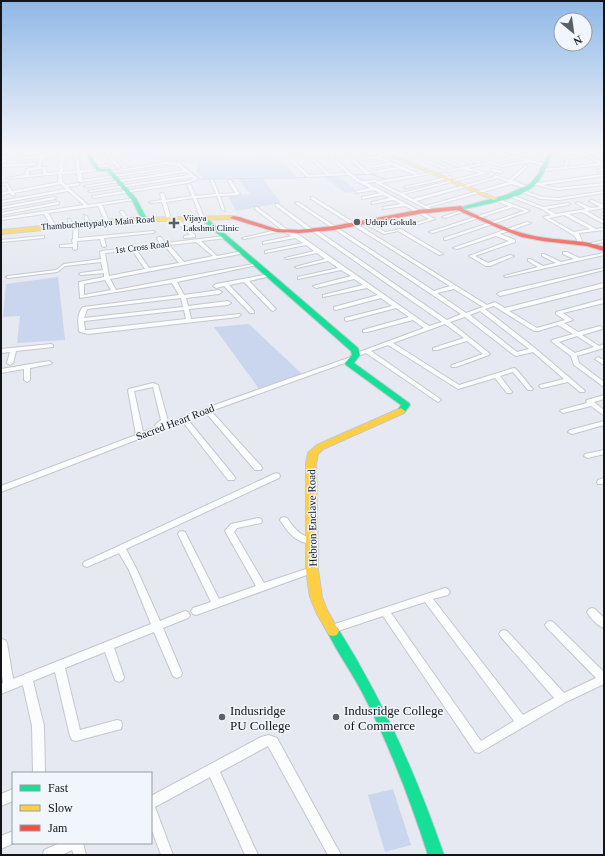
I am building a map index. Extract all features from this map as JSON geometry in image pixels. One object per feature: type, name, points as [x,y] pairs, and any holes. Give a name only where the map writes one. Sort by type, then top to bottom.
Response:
[{"type":"street","points":[[1,194],[11,192],[16,200]]},
{"type":"street","points":[[1,202],[60,192]]},
{"type":"street","points":[[71,192],[87,206]]},
{"type":"street","points":[[94,197],[103,192]]},
{"type":"street","points":[[108,203],[114,192]]},
{"type":"street","points":[[126,192],[144,219]]},
{"type":"street","points":[[192,192],[202,217]]},
{"type":"street","points":[[217,192],[224,210]]},
{"type":"street","points":[[151,202],[238,194],[237,192]]},
{"type":"street","points":[[379,192],[404,205],[422,210],[478,192],[528,211],[446,239]]},
{"type":"street","points":[[396,192],[413,200],[433,220],[413,224]]},
{"type":"street","points":[[400,194],[405,192]]},
{"type":"street","points":[[413,200],[445,192]]},
{"type":"street","name":"Thambuchettypalya Main Road","points":[[1,232],[54,226],[87,220],[107,221],[125,216],[144,219],[232,217],[242,219],[267,229],[291,233],[367,223],[422,210],[462,210],[517,192]]},
{"type":"street","points":[[533,192],[541,198],[559,199],[603,192]]},
{"type":"street","points":[[50,194],[63,209]]},
{"type":"street","points":[[162,194],[173,219],[193,236],[179,238]]},
{"type":"street","points":[[363,198],[383,194]]},
{"type":"street","points":[[509,195],[543,208],[555,215]]},
{"type":"street","points":[[1,208],[54,198]]},
{"type":"street","points":[[312,198],[454,287],[484,308],[582,391]]},
{"type":"street","points":[[373,203],[393,199]]},
{"type":"street","points":[[591,201],[604,207],[545,217],[578,238],[593,243],[604,249]]},
{"type":"street","points":[[1,214],[58,203]]},
{"type":"street","points":[[1,219],[108,203]]},
{"type":"street","points":[[108,203],[113,209]]},
{"type":"street","points":[[297,203],[466,314],[516,354],[534,350]]},
{"type":"street","points":[[99,204],[107,221]]},
{"type":"street","points":[[543,208],[568,204]]},
{"type":"street","points":[[578,204],[590,209]]},
{"type":"street","points":[[384,208],[404,205]]},
{"type":"street","points":[[277,206],[446,322],[487,354],[454,366]]},
{"type":"street","points":[[431,232],[512,206]]},
{"type":"street","points":[[256,208],[428,328]]},
{"type":"street","points":[[444,216],[462,210],[510,230],[538,239],[578,238]]},
{"type":"street","points":[[582,210],[603,222]]},
{"type":"street","points":[[45,212],[54,226]]},
{"type":"street","points":[[564,213],[595,230]]},
{"type":"street","points":[[16,216],[19,223]]},
{"type":"street","name":"Hebron Enclave Road","points":[[202,217],[354,350],[354,357],[350,362],[352,366],[405,404],[406,407],[403,410],[320,447],[313,454],[311,464],[312,570],[316,597],[322,612],[370,694],[397,754],[429,833],[436,855]]},
{"type":"street","points":[[72,223],[77,230],[74,245]]},
{"type":"street","points":[[367,223],[384,233],[399,230],[440,254]]},
{"type":"street","points":[[455,248],[529,223]]},
{"type":"street","points":[[578,238],[576,233],[578,232],[604,229]]},
{"type":"street","points":[[244,238],[276,231]]},
{"type":"street","points":[[62,246],[74,245],[102,238],[153,232]]},
{"type":"street","points":[[265,243],[291,233]]},
{"type":"street","points":[[496,234],[513,241],[471,256],[488,265],[512,256]]},
{"type":"street","points":[[1,241],[42,237]]},
{"type":"street","name":"1st Cross Road","points":[[114,291],[107,278],[102,252],[225,237]]},
{"type":"street","points":[[102,238],[104,246]]},
{"type":"street","points":[[159,238],[183,264]]},
{"type":"street","points":[[197,240],[216,257]]},
{"type":"street","points":[[593,243],[604,241]]},
{"type":"street","points":[[268,252],[307,244]]},
{"type":"street","points":[[133,248],[148,270]]},
{"type":"street","points":[[243,252],[81,283],[82,297],[174,281],[257,264]]},
{"type":"street","points":[[287,258],[318,252]]},
{"type":"street","points":[[565,253],[579,260]]},
{"type":"street","points":[[506,276],[604,254]]},
{"type":"street","points":[[544,255],[561,264]]},
{"type":"street","points":[[8,277],[57,271],[64,266],[103,260]]},
{"type":"street","points":[[297,267],[330,260]]},
{"type":"street","points":[[530,260],[543,268]]},
{"type":"street","points":[[300,278],[342,268]]},
{"type":"street","points":[[500,294],[604,269]]},
{"type":"street","points":[[81,274],[106,271]]},
{"type":"street","points":[[216,286],[269,275]]},
{"type":"street","points":[[316,286],[355,277]]},
{"type":"street","points":[[245,280],[273,309]]},
{"type":"street","points":[[174,281],[183,297],[189,320]]},
{"type":"street","points":[[225,284],[252,312]]},
{"type":"street","points":[[504,310],[604,285]]},
{"type":"street","points":[[325,296],[367,286]]},
{"type":"street","points":[[433,293],[454,287]]},
{"type":"street","points":[[220,292],[84,308],[81,320],[82,331],[88,332],[238,315]]},
{"type":"street","points":[[336,308],[382,296]]},
{"type":"street","points":[[484,308],[495,304],[536,330],[570,320],[558,313],[604,301]]},
{"type":"street","points":[[81,320],[228,303]]},
{"type":"street","points":[[347,320],[397,306]]},
{"type":"street","name":"Sacred Heart Road","points":[[1,489],[139,434],[354,357],[484,308]]},
{"type":"street","points":[[365,331],[413,318]]},
{"type":"street","points":[[604,322],[578,335],[554,341],[574,355],[576,364],[604,385]]},
{"type":"street","points":[[559,323],[578,335],[602,347]]},
{"type":"street","points":[[435,349],[468,339]]},
{"type":"street","points":[[389,343],[458,387],[514,370],[530,389]]},
{"type":"street","points":[[1,351],[51,346]]},
{"type":"street","points":[[574,355],[602,347]]},
{"type":"street","points":[[10,363],[13,350]]},
{"type":"street","points":[[367,351],[438,400]]},
{"type":"street","points":[[598,359],[604,363]]},
{"type":"street","points":[[1,371],[49,363]]},
{"type":"street","points":[[27,367],[27,380]]},
{"type":"street","points":[[496,376],[509,392]]},
{"type":"street","points":[[542,386],[569,380]]},
{"type":"street","points":[[155,386],[165,421],[162,424],[139,434],[130,390],[155,386]]},
{"type":"street","points":[[604,397],[589,401],[604,413]]},
{"type":"street","points":[[563,411],[592,404]]},
{"type":"street","points":[[207,410],[258,468]]},
{"type":"street","points":[[184,419],[231,478]]},
{"type":"street","points":[[572,432],[604,423]]},
{"type":"street","points":[[588,456],[604,452]]},
{"type":"street","points":[[87,564],[276,476]]},
{"type":"street","points":[[284,520],[294,535],[300,539],[312,542]]},
{"type":"street","points":[[258,521],[234,526],[230,531],[261,587]]},
{"type":"street","points":[[182,534],[216,603]]},
{"type":"street","points":[[121,548],[133,570],[156,627],[177,673]]},
{"type":"street","points":[[196,611],[312,570]]},
{"type":"street","points":[[332,629],[445,592]]},
{"type":"street","points":[[427,598],[522,722]]},
{"type":"street","points":[[385,612],[479,748],[562,699],[604,679],[550,625]]},
{"type":"street","points":[[592,612],[604,624]]},
{"type":"street","points":[[2,643],[5,687],[186,615]]},
{"type":"street","points":[[504,634],[562,699]]},
{"type":"street","points":[[108,646],[119,677]]},
{"type":"street","points":[[59,666],[76,736],[117,725]]},
{"type":"street","points":[[27,679],[38,726],[39,772]]},
{"type":"street","points":[[152,802],[269,740],[273,742],[335,855]]},
{"type":"street","points":[[212,770],[252,855]]},
{"type":"street","points":[[1,800],[12,795]]},
{"type":"street","points":[[152,814],[167,855]]},
{"type":"street","points":[[1,843],[12,838]]},
{"type":"street","points":[[49,855],[71,844]]},
{"type":"street","points":[[76,844],[80,855]]},
{"type":"shaded area","points":[[248,192],[273,192],[281,203],[236,211],[228,196],[250,194]]},
{"type":"shaded area","points":[[58,277],[65,340],[17,343],[20,316],[3,317],[6,284]]},
{"type":"shaded area","points":[[249,324],[302,374],[259,389],[214,327]]},
{"type":"shaded area","points":[[393,789],[411,845],[385,852],[368,795]]},
{"type":"traffic: fast","points":[[128,192],[134,199],[144,219]]},
{"type":"traffic: fast","points":[[461,208],[520,192]]},
{"type":"traffic: fast","points":[[202,217],[355,350],[356,355],[349,363],[406,405],[401,411]]},
{"type":"traffic: fast","points":[[333,631],[380,713],[414,793],[436,855]]},
{"type":"traffic: slow","points":[[478,192],[495,199]]},
{"type":"traffic: slow","points":[[1,232],[127,220],[233,218]]},
{"type":"traffic: slow","points":[[333,631],[322,612],[316,597],[312,570],[311,464],[313,453],[320,447],[401,411]]},
{"type":"traffic: jam","points":[[233,218],[245,220],[276,230],[299,231],[334,228],[418,212],[461,208]]},
{"type":"traffic: jam","points":[[459,209],[524,236],[578,242],[604,249]]},
{"type":"place","name":"Udupi Gokula","points":[[357,222]]},
{"type":"place","name":"Vijaya Lakshmi Clinic","points":[[174,223]]},
{"type":"place","name":"Indusridge PU College","points":[[222,717]]},
{"type":"place","name":"Indusridge College of Commerce","points":[[336,717]]}]
